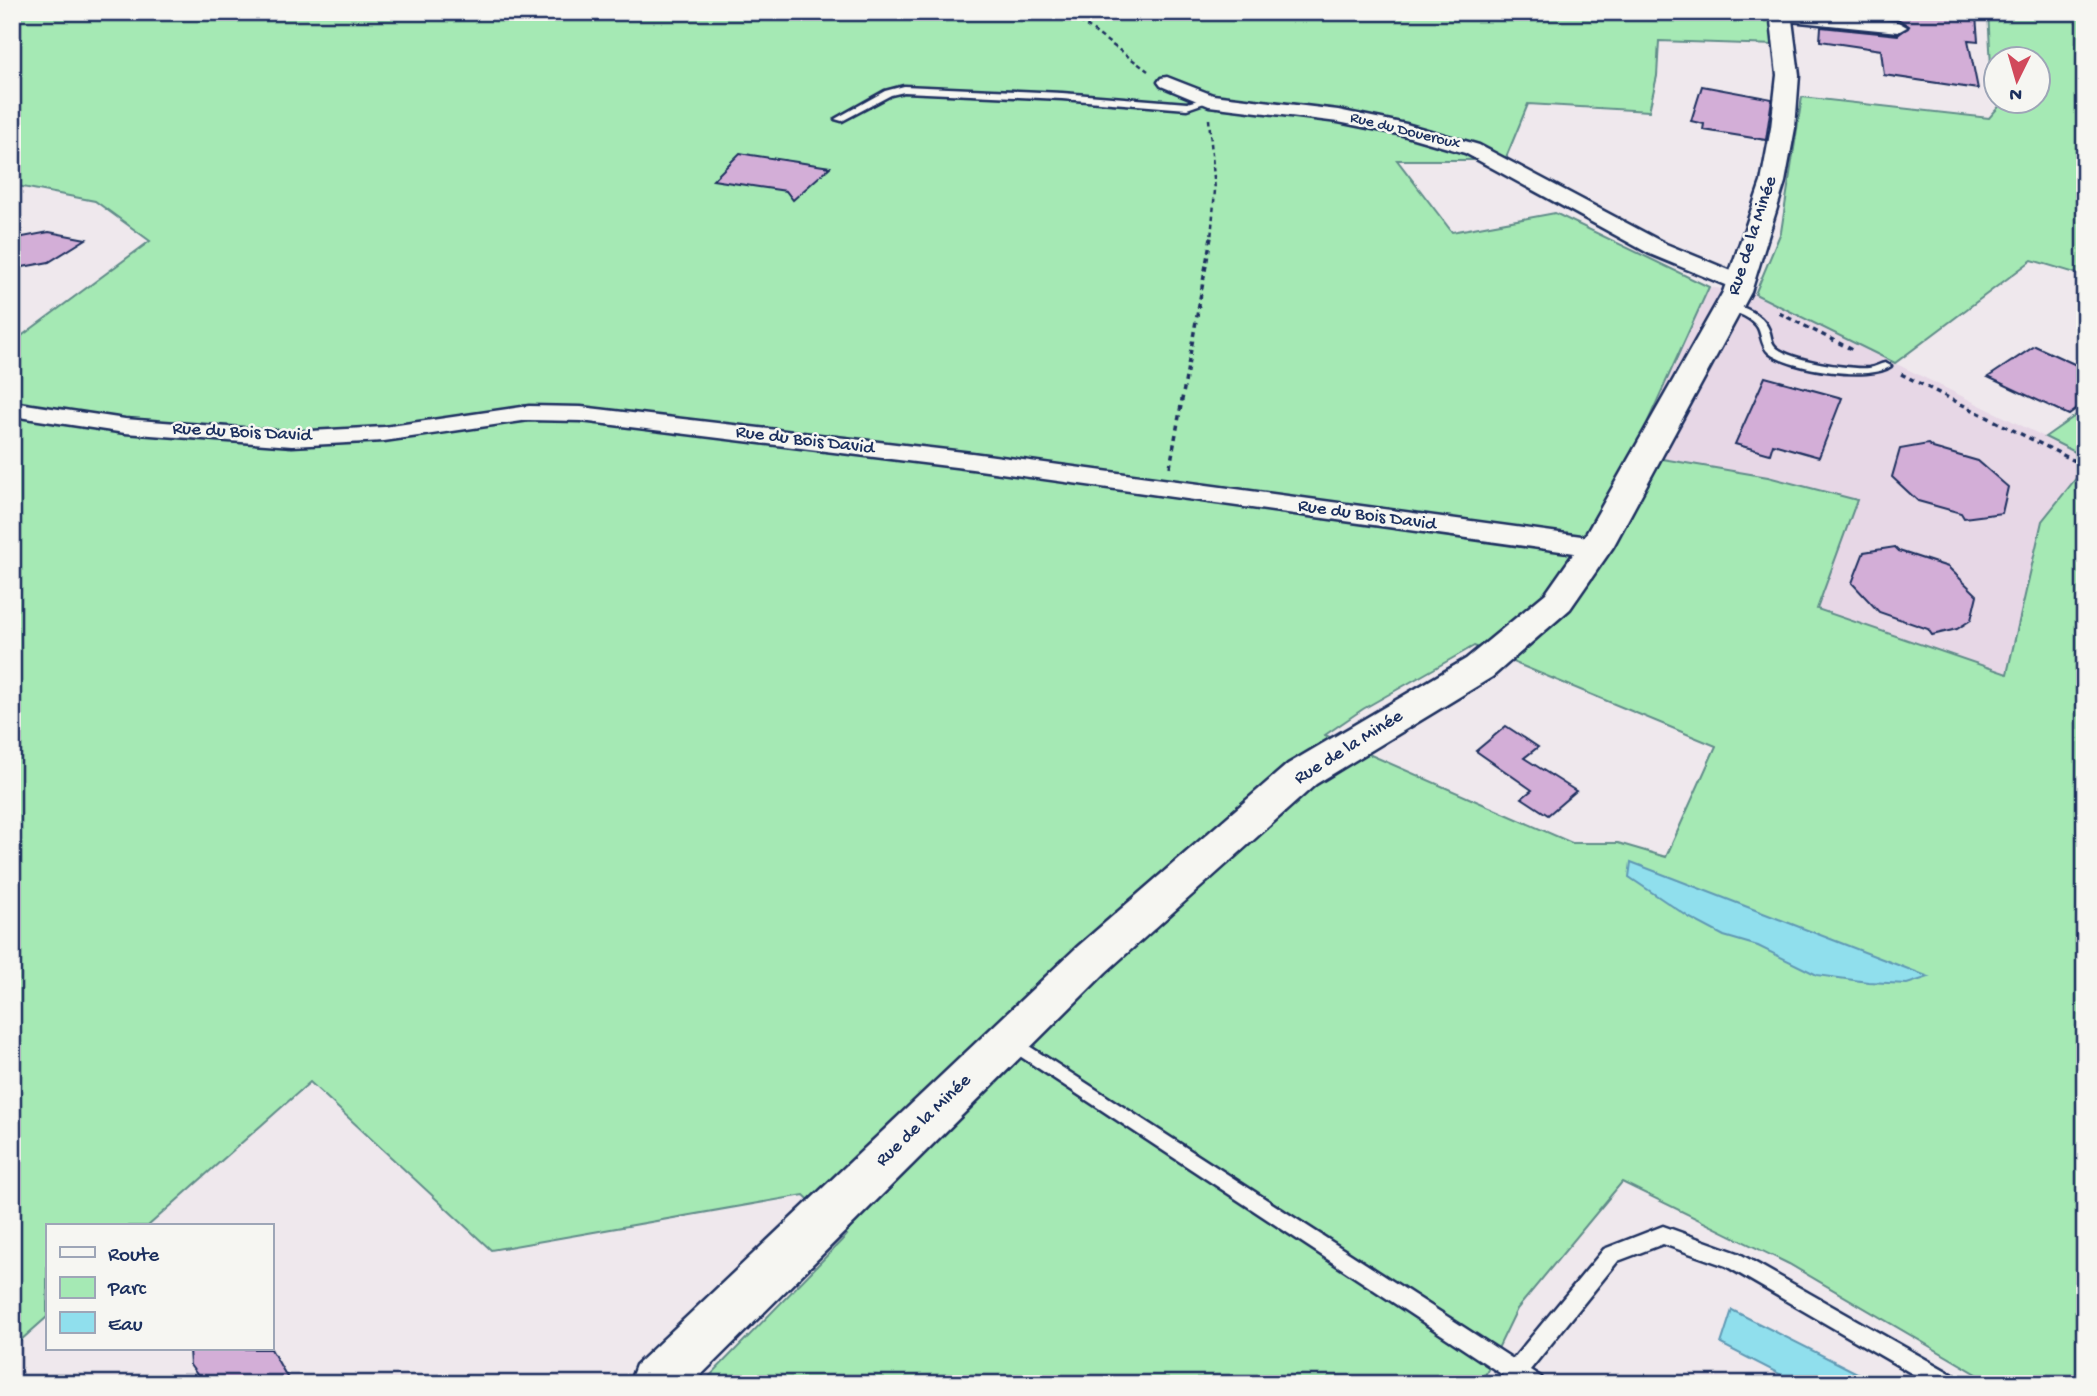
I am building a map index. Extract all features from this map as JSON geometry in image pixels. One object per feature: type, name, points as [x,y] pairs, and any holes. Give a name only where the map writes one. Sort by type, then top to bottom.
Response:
[{"type":"street","points":[[1780,14],[1898,27]]},
{"type":"street","name":"Rue de la Minée","points":[[655,1384],[1091,960],[1302,774],[1479,668],[1558,601],[1596,547],[1735,293],[1770,194],[1783,128],[1788,75],[1780,14]]},
{"type":"street","name":"Rue du Doueroux","points":[[1167,82],[1213,100],[1338,116],[1406,130],[1472,149],[1735,293]]},
{"type":"street","name":"Rue du Bois David","points":[[12,409],[125,426],[292,439],[384,434],[529,413],[581,414],[972,461],[1596,547]]},
{"type":"lane","points":[[839,118],[888,93],[904,89],[1187,106],[1213,100]]},
{"type":"lane","points":[[1735,293],[1761,325],[1767,344],[1774,352],[1824,367],[1871,371],[1885,366]]},
{"type":"lane","points":[[1008,1039],[1513,1377],[1534,1384]]},
{"type":"lane","points":[[1513,1377],[1611,1255],[1663,1235],[1731,1259],[1950,1384]]},
{"type":"path","points":[[1067,12],[1130,60],[1167,82]]},
{"type":"path","points":[[1166,488],[1210,256],[1215,190],[1209,110],[1213,100]]},
{"type":"path","points":[[1735,293],[2085,466]]},
{"type":"shaded area","points":[[1709,287],[1755,294],[2085,457],[2085,467],[2042,521],[2007,675],[1816,609],[1857,500],[1768,477],[1633,454]]},
{"type":"green space","points":[[12,12],[1769,12],[1775,45],[1659,41],[1657,76],[1649,111],[1528,104],[1505,160],[1397,160],[1452,232],[1555,213],[1709,287],[1633,454],[1768,477],[1857,500],[1817,609],[2007,674],[2042,521],[2085,467],[2085,1384],[1994,1384],[1789,1264],[1622,1182],[1517,1309],[1481,1384],[702,1384],[847,1235],[804,1195],[491,1250],[310,1082],[150,1224],[46,1224],[46,1318],[12,1348],[12,343],[150,241],[95,201],[12,185]],"holes":[[[1474,646],[1716,746],[1666,857],[1618,843],[1572,843],[1325,735],[1363,709]]]},
{"type":"green space","points":[[1988,12],[2085,12],[2085,276],[2032,260],[1895,363],[1755,294],[1781,232],[1802,97],[1989,118],[2052,116],[2052,46],[1990,46]]},
{"type":"green space","points":[[2085,409],[2085,457],[2045,437]]},
{"type":"water","points":[[1631,862],[1929,977],[1907,984],[1817,975],[1758,946],[1724,936],[1690,918],[1629,877]]},
{"type":"water","points":[[1732,1310],[1879,1384],[1799,1384],[1721,1344]]},
{"type":"building","points":[[1830,12],[1950,12],[1976,16],[1978,41],[1968,40],[1978,89],[1884,75],[1881,50],[1820,41],[1821,27],[1898,35],[1909,26],[1898,19]]},
{"type":"building","points":[[1702,86],[1772,99],[1766,140],[1703,130],[1704,124],[1691,121]]},
{"type":"building","points":[[740,153],[830,167],[793,200],[786,191],[713,180]]},
{"type":"building","points":[[49,232],[86,239],[49,262],[12,269],[12,239]]},
{"type":"building","points":[[2035,346],[2085,369],[2085,403],[2069,415],[1988,377]]},
{"type":"building","points":[[1765,377],[1842,398],[1819,457],[1773,444],[1770,454],[1735,444]]},
{"type":"building","points":[[1928,444],[1933,448],[1978,461],[2008,487],[2002,513],[1964,518],[1961,513],[1918,501],[1892,477],[1900,449]]},
{"type":"building","points":[[1895,547],[1899,551],[1948,567],[1977,595],[1971,620],[1957,629],[1932,635],[1928,629],[1879,612],[1852,583],[1864,552]]},
{"type":"building","points":[[1506,726],[1538,747],[1524,758],[1576,791],[1548,815],[1522,798],[1532,790],[1476,751]]},
{"type":"building","points":[[189,1350],[272,1350],[291,1384],[204,1384],[190,1365]]}]
